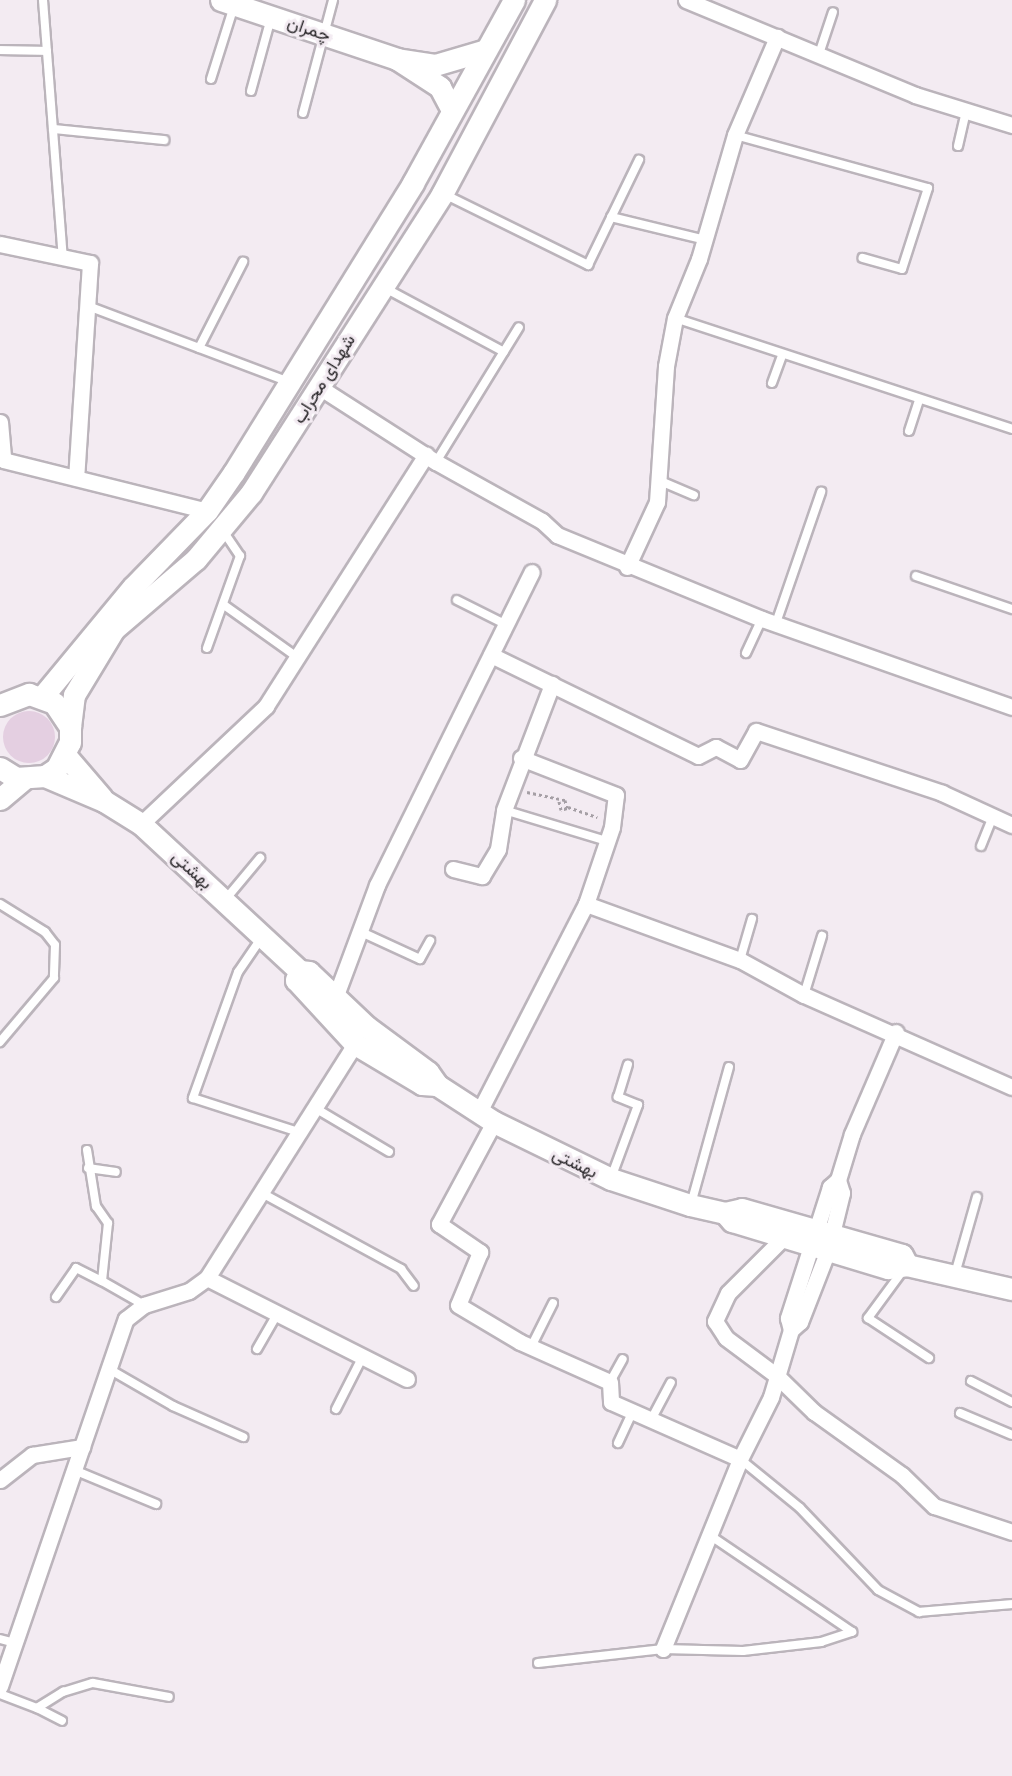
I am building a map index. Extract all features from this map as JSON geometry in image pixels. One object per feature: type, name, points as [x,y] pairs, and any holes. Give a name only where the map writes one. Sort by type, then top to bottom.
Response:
[{"type":"street","name":"شهدای محراب","points":[[42,697],[133,587],[182,540],[207,511],[391,214],[514,0]]},
{"type":"street","name":"شهدای محراب","points":[[66,756],[74,694],[114,629],[196,559],[222,530],[319,387],[381,287],[418,234],[442,194],[545,0]]},
{"type":"street","points":[[687,0],[717,6],[777,37],[819,54],[966,112],[1012,125]]},
{"type":"street","name":"چمران","points":[[228,2],[397,59]]},
{"type":"street","points":[[627,567],[657,502],[666,366],[675,318],[705,240],[735,135],[777,37]]},
{"type":"street","points":[[397,59],[435,64],[486,50]]},
{"type":"street","points":[[397,59],[440,87],[452,110]]},
{"type":"street","points":[[391,214],[418,234]]},
{"type":"street","points":[[0,244],[90,263],[76,478]]},
{"type":"street","points":[[319,387],[431,458],[542,521],[557,535],[627,567],[769,621],[1012,707]]},
{"type":"street","points":[[0,422],[3,460],[207,511]]},
{"type":"street","points":[[141,824],[266,706],[431,458]]},
{"type":"street","points":[[182,540],[196,559]]},
{"type":"street","points":[[335,998],[377,885],[532,572]]},
{"type":"street","points":[[491,655],[698,756],[716,747],[740,760],[756,731],[942,793],[1012,825]]},
{"type":"street","points":[[453,869],[482,876],[498,849],[504,810],[511,788],[552,684]]},
{"type":"street","points":[[5,698],[42,697],[64,714],[69,727]]},
{"type":"street","points":[[45,776],[66,756],[105,801]]},
{"type":"street","points":[[521,758],[616,795],[607,841],[586,904],[439,1224],[480,1252],[458,1305],[531,1347],[609,1382],[611,1402],[652,1418],[740,1459]]},
{"type":"street","points":[[0,768],[24,778],[45,776],[105,801]]},
{"type":"street","points":[[0,799],[24,778]]},
{"type":"street","name":"بهشتی","points":[[105,801],[141,824],[300,971],[309,972],[335,998],[361,1035]]},
{"type":"street","points":[[586,904],[740,960],[804,995],[896,1032],[1012,1087]]},
{"type":"street","name":"بهشتی","points":[[300,971],[296,980],[361,1035],[428,1072],[437,1085],[486,1118],[611,1179],[690,1205],[725,1213]]},
{"type":"street","points":[[663,1649],[708,1534],[777,1376],[791,1330],[788,1318],[842,1193],[838,1180],[852,1134],[896,1032]]},
{"type":"street","points":[[0,1686],[7,1641],[74,1470],[126,1319],[144,1305],[189,1291],[207,1278],[361,1035]]},
{"type":"street","points":[[822,1240],[742,1209],[725,1213],[732,1221],[784,1237],[822,1240],[902,1255],[907,1265],[1012,1288]]},
{"type":"street","points":[[784,1237],[728,1293],[716,1322],[726,1338],[777,1376],[814,1412],[902,1474],[934,1506],[1012,1532]]},
{"type":"street","points":[[207,1278],[276,1316],[407,1378]]},
{"type":"street","points":[[0,1480],[32,1455],[82,1447]]},
{"type":"lane","points":[[43,0],[63,259]]},
{"type":"lane","points":[[303,113],[333,0]]},
{"type":"lane","points":[[211,79],[228,2]]},
{"type":"lane","points":[[819,54],[833,12]]},
{"type":"lane","points":[[251,91],[272,17]]},
{"type":"lane","points":[[0,50],[47,51]]},
{"type":"lane","points":[[958,146],[966,112]]},
{"type":"lane","points":[[53,129],[164,140]]},
{"type":"lane","points":[[735,135],[928,188],[902,269],[863,258]]},
{"type":"lane","points":[[442,194],[588,265],[639,160]]},
{"type":"lane","points":[[611,217],[705,240]]},
{"type":"lane","points":[[199,348],[243,262]]},
{"type":"lane","points":[[381,287],[504,352]]},
{"type":"lane","points":[[88,306],[287,381]]},
{"type":"lane","points":[[675,318],[1012,429]]},
{"type":"lane","points":[[431,458],[519,327]]},
{"type":"lane","points":[[772,383],[782,355]]},
{"type":"lane","points":[[909,431],[919,400]]},
{"type":"lane","points":[[658,480],[694,495]]},
{"type":"lane","points":[[746,653],[769,621],[821,492]]},
{"type":"lane","points":[[207,648],[240,556],[222,530]]},
{"type":"lane","points":[[916,576],[1012,609]]},
{"type":"lane","points":[[457,600],[505,624]]},
{"type":"lane","points":[[224,605],[297,657]]},
{"type":"lane","points":[[504,810],[607,841]]},
{"type":"lane","points":[[981,846],[993,817]]},
{"type":"lane","points":[[225,900],[260,858]]},
{"type":"lane","points":[[0,904],[45,932],[55,945],[54,978],[0,1042]]},
{"type":"lane","points":[[740,960],[752,919]]},
{"type":"lane","points":[[359,931],[420,959],[430,941]]},
{"type":"lane","points":[[263,935],[238,972],[193,1098],[298,1132]]},
{"type":"lane","points":[[804,995],[822,936]]},
{"type":"lane","points":[[611,1179],[638,1105],[618,1096],[628,1064]]},
{"type":"lane","points":[[690,1205],[729,1067]]},
{"type":"lane","points":[[315,1108],[389,1152]]},
{"type":"lane","points":[[87,1150],[88,1168],[96,1206],[108,1222],[102,1281]]},
{"type":"lane","points":[[88,1168],[116,1172]]},
{"type":"lane","points":[[260,1192],[400,1269],[414,1286]]},
{"type":"lane","points":[[955,1276],[978,1197]]},
{"type":"lane","points":[[907,1265],[868,1318],[929,1358]]},
{"type":"lane","points":[[56,1297],[76,1268],[144,1305]]},
{"type":"lane","points":[[531,1347],[553,1304]]},
{"type":"lane","points":[[257,1349],[276,1316]]},
{"type":"lane","points":[[336,1409],[362,1358]]},
{"type":"lane","points":[[609,1382],[623,1359]]},
{"type":"lane","points":[[109,1369],[172,1406],[243,1437]]},
{"type":"lane","points":[[971,1381],[1012,1402]]},
{"type":"lane","points":[[652,1418],[671,1383]]},
{"type":"lane","points":[[618,1443],[633,1411]]},
{"type":"lane","points":[[960,1413],[1012,1435]]},
{"type":"lane","points":[[740,1459],[800,1508],[878,1590],[919,1612],[1012,1604]]},
{"type":"lane","points":[[74,1470],[156,1504]]},
{"type":"lane","points":[[538,1663],[663,1649],[742,1651],[821,1642],[852,1632],[708,1534]]},
{"type":"lane","points":[[36,1708],[63,1692],[93,1683],[169,1697]]},
{"type":"lane","points":[[0,1694],[62,1721]]},
{"type":"path","points":[[511,788],[559,801],[565,800],[568,807]]},
{"type":"path","points":[[559,801],[561,810],[568,807],[612,822]]},
{"type":"shaded area","points":[[24,711],[34,711],[48,718],[55,737],[48,756],[34,763],[24,763],[14,759],[7,752],[3,742],[3,732],[7,722],[14,715]]}]
